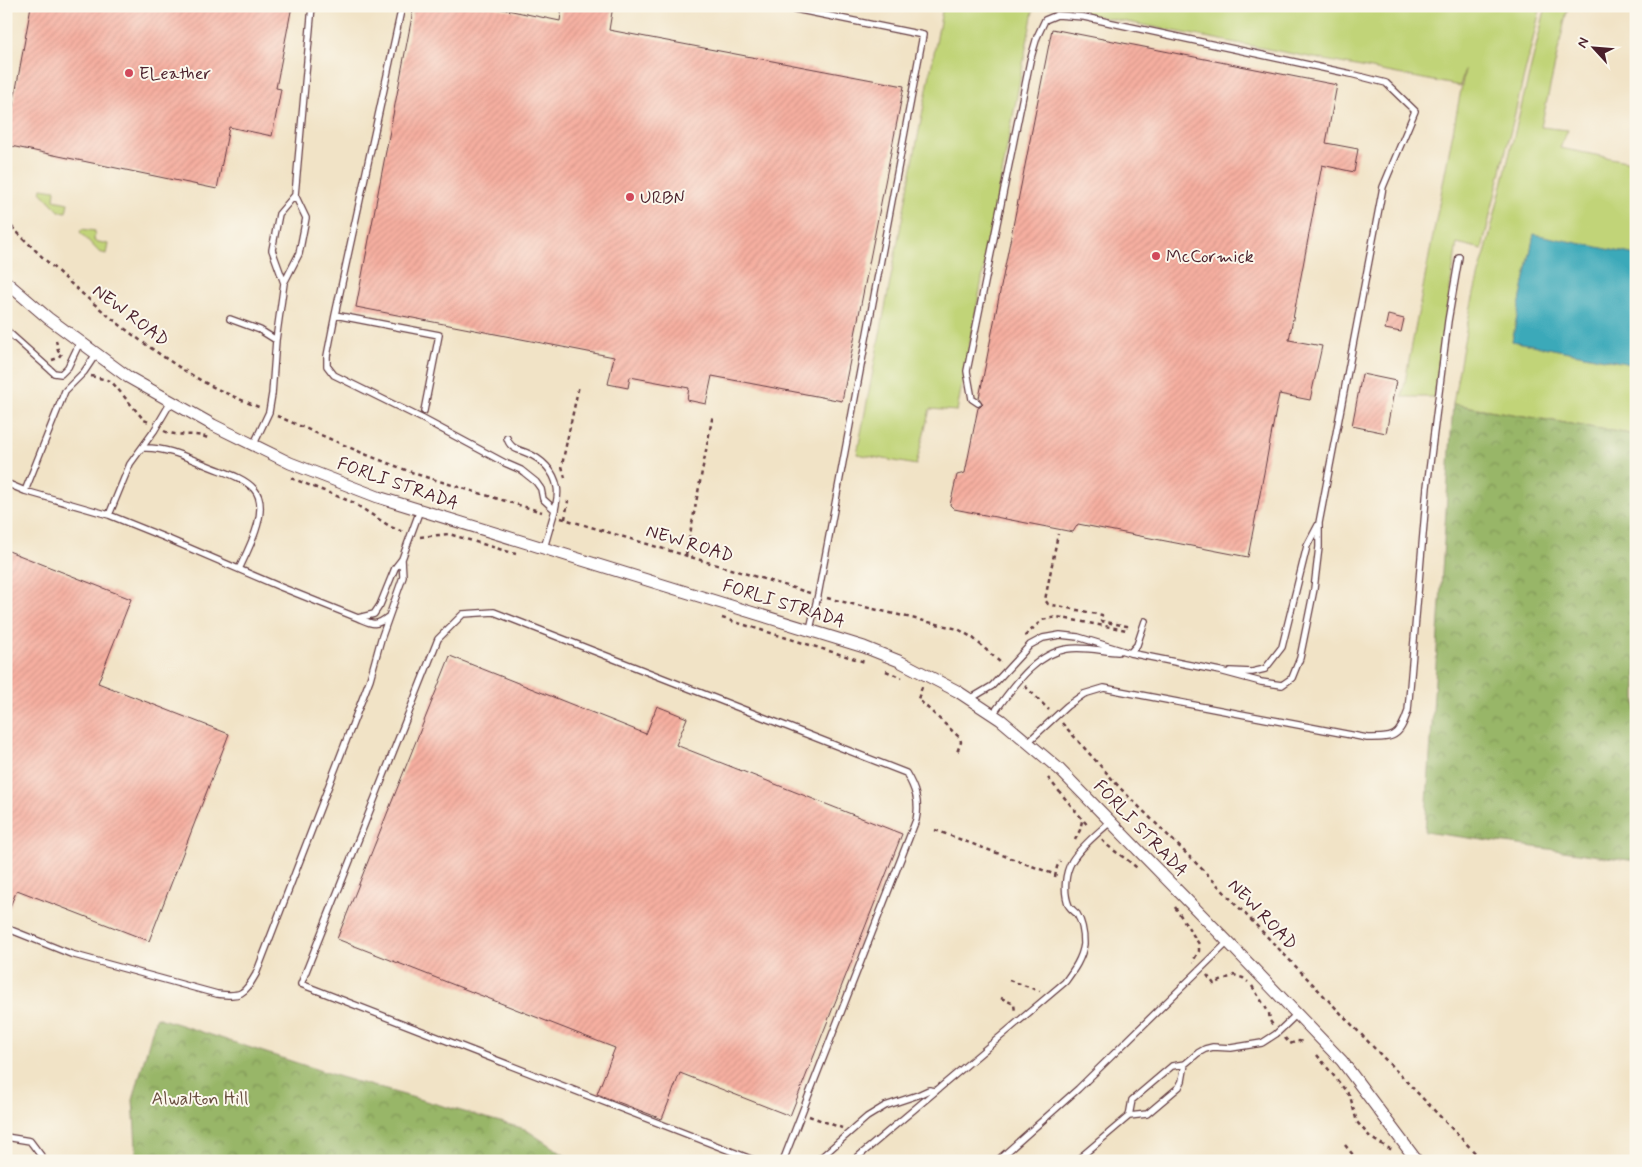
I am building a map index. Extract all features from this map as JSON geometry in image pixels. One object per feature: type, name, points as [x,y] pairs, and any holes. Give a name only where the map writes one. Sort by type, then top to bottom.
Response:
[{"type":"street","name":"FORLI STRADA","points":[[6,282],[48,318],[128,377],[171,402],[290,463],[378,497],[864,646],[899,661],[970,699],[993,714],[1058,769],[1228,942],[1342,1061],[1417,1161]]},
{"type":"lane","points":[[7,12],[8,6]]},
{"type":"lane","points":[[254,446],[270,412],[276,340],[284,283],[299,254],[306,218],[295,195],[312,6]]},
{"type":"lane","points":[[402,6],[335,315],[327,356],[327,366],[334,374],[423,419],[505,464],[521,470],[536,482],[541,489],[542,498],[555,510]]},
{"type":"lane","points":[[780,6],[922,35],[818,595],[810,629]]},
{"type":"lane","points":[[970,699],[992,686],[1030,645],[1043,638],[1060,635],[1078,637],[1130,653],[1220,671],[1282,686],[1292,678],[1300,658],[1314,589],[1319,547],[1319,523],[1383,187],[1415,110],[1386,83],[1316,66],[1084,17],[1057,15],[1045,20],[1037,37],[1030,60],[967,371],[972,399],[978,403]]},
{"type":"lane","points":[[284,283],[272,250],[279,214],[295,195]]},
{"type":"lane","points":[[1028,742],[1055,716],[1084,694],[1104,688],[1367,738],[1389,738],[1397,735],[1403,726],[1408,711],[1427,487],[1447,331],[1459,257]]},
{"type":"lane","points":[[335,315],[439,335],[424,410]]},
{"type":"lane","points":[[230,319],[260,330],[276,340]]},
{"type":"lane","points":[[6,330],[54,373],[61,374],[68,367],[80,342]]},
{"type":"lane","points":[[25,491],[65,390],[84,372],[96,354]]},
{"type":"lane","points":[[109,516],[130,464],[143,448],[171,402]]},
{"type":"lane","points":[[507,438],[508,445],[537,457],[549,468],[557,487],[555,510],[544,548]]},
{"type":"lane","points":[[143,448],[153,447],[172,452],[241,479],[255,490],[260,510],[254,536],[239,569]]},
{"type":"lane","points":[[6,483],[25,491],[109,516],[372,624],[380,623],[388,616]]},
{"type":"lane","points":[[358,618],[374,614],[377,609],[395,568],[402,559],[420,510]]},
{"type":"lane","points":[[1220,671],[1252,672],[1265,669],[1282,647],[1307,546],[1319,523]]},
{"type":"lane","points":[[6,928],[71,954],[217,994],[233,996],[247,990],[256,974],[370,679],[388,616],[403,577],[402,559]]},
{"type":"lane","points":[[756,1161],[301,984],[438,639],[463,614],[494,612],[906,773],[913,785],[917,800],[919,810],[916,820],[783,1161]]},
{"type":"lane","points":[[1130,653],[1137,645],[1145,621]]},
{"type":"lane","points":[[993,714],[1030,669],[1055,652],[1070,648],[1130,653]]},
{"type":"lane","points":[[853,1161],[1065,982],[1076,968],[1084,943],[1083,930],[1078,916],[1069,906],[1065,891],[1066,875],[1072,860],[1110,822]]},
{"type":"lane","points":[[997,1161],[1078,1089],[1228,942]]},
{"type":"lane","points":[[1129,1116],[1132,1100],[1172,1066],[1185,1064],[1205,1049],[1232,1048],[1262,1043],[1276,1034],[1297,1014]]},
{"type":"lane","points":[[1076,1161],[1129,1116],[1147,1114],[1179,1087],[1185,1064]]},
{"type":"lane","points":[[817,1161],[868,1117],[885,1106],[929,1090],[936,1091]]},
{"type":"lane","points":[[6,1136],[30,1140],[45,1161]]},
{"type":"path","name":"NEW ROAD","points":[[6,221],[79,292],[144,343],[204,382],[256,406]]},
{"type":"path","points":[[52,360],[58,358],[61,354]]},
{"type":"path","points":[[93,378],[111,381],[144,420]]},
{"type":"path","points":[[566,480],[562,466],[579,385]]},
{"type":"path","points":[[686,555],[713,414]]},
{"type":"path","points":[[282,418],[367,455],[419,475],[536,510]]},
{"type":"path","name":"NEW ROAD","points":[[568,496],[565,519],[807,592]]},
{"type":"path","points":[[422,537],[449,534],[516,554]]},
{"type":"path","points":[[1020,641],[1042,620],[1057,617],[1126,630],[1127,626],[1101,621],[1102,615],[1048,604],[1045,600],[1058,534]]},
{"type":"path","points":[[828,598],[958,629],[973,638],[1000,662]]},
{"type":"path","points":[[714,615],[865,662]]},
{"type":"path","points":[[881,669],[906,680]]},
{"type":"path","points":[[914,684],[928,690]]},
{"type":"path","name":"NEW ROAD","points":[[1025,686],[1122,790],[1215,882],[1484,1161]]},
{"type":"path","points":[[922,688],[918,699],[960,738],[961,742],[956,754]]},
{"type":"path","points":[[1043,772],[1073,807],[1082,821],[1080,830],[1072,844]]},
{"type":"path","points":[[935,830],[1056,875]]},
{"type":"path","points":[[1112,851],[1129,860],[1142,874]]},
{"type":"path","points":[[1055,880],[1061,858]]},
{"type":"path","points":[[1169,901],[1176,908],[1199,944],[1199,951],[1193,961],[1196,964]]},
{"type":"path","points":[[1213,981],[1214,984],[1234,975],[1244,978],[1252,986],[1265,1006],[1274,1026]]},
{"type":"path","points":[[1009,980],[1040,992]]},
{"type":"path","points":[[1034,997],[1044,991]]},
{"type":"path","points":[[1001,998],[1014,1004],[1015,1014],[1021,1008]]},
{"type":"path","points":[[1288,1042],[1290,1044],[1301,1040],[1306,1042]]},
{"type":"path","points":[[1312,1050],[1350,1096],[1357,1122],[1371,1138],[1391,1149],[1396,1155]]},
{"type":"path","points":[[802,1113],[848,1130]]},
{"type":"path","points":[[1344,1145],[1358,1161]]},
{"type":"green space","points":[[943,6],[1034,6],[957,411],[930,409],[916,465],[857,454]]},
{"type":"green space","points":[[1044,6],[1541,6],[1482,249],[1457,243],[1434,397],[1402,397],[1465,69],[1460,86]]},
{"type":"green space","points":[[1546,6],[1568,6],[1541,127],[1568,130],[1560,148],[1636,163],[1636,255],[1534,235],[1512,341],[1636,365],[1636,435],[1453,404],[1475,288]]},
{"type":"green space","points":[[42,188],[55,190],[54,200],[68,203],[66,212],[59,211],[40,191]]},
{"type":"green space","points":[[82,229],[95,231],[94,241],[108,244],[106,254],[99,252],[80,232]]},
{"type":"green space","points":[[1453,404],[1636,435],[1636,861],[1425,832]]},
{"type":"green space","name":"Alwalton Hill","points":[[156,1017],[340,1077],[525,1129],[573,1161],[137,1161],[133,1100]]},
{"type":"water","points":[[1534,234],[1636,255],[1636,365],[1512,341]]},
{"type":"building","name":"ELeather","points":[[31,6],[292,6],[276,88],[281,89],[272,136],[229,127],[217,189],[6,145]]},
{"type":"building","name":"URBN","points":[[414,6],[488,6],[560,21],[562,6],[613,6],[609,30],[904,86],[842,401],[712,376],[706,404],[687,400],[689,388],[630,377],[628,388],[608,384],[614,357],[356,307]]},
{"type":"building","name":"McCormick","points":[[1052,29],[1337,85],[1326,143],[1358,149],[1354,172],[1322,165],[1289,340],[1322,346],[1310,400],[1279,394],[1248,557],[1078,524],[1073,532],[954,509],[950,505],[957,475],[965,473],[978,408],[983,404],[979,398]]},
{"type":"building","points":[[1388,315],[1404,319],[1401,332],[1385,329]]},
{"type":"building","points":[[1362,374],[1396,381],[1386,433],[1352,426]]},
{"type":"building","points":[[6,550],[131,599],[98,683],[229,734],[149,941],[17,890],[6,916]]},
{"type":"building","points":[[450,656],[646,734],[657,706],[687,718],[676,745],[902,834],[790,1116],[680,1073],[662,1119],[597,1094],[615,1048],[337,939]]},
{"type":"place","name":"ELeather","points":[[129,73]]},
{"type":"place","name":"URBN","points":[[630,197]]},
{"type":"place","name":"McCormick","points":[[1156,256]]}]
